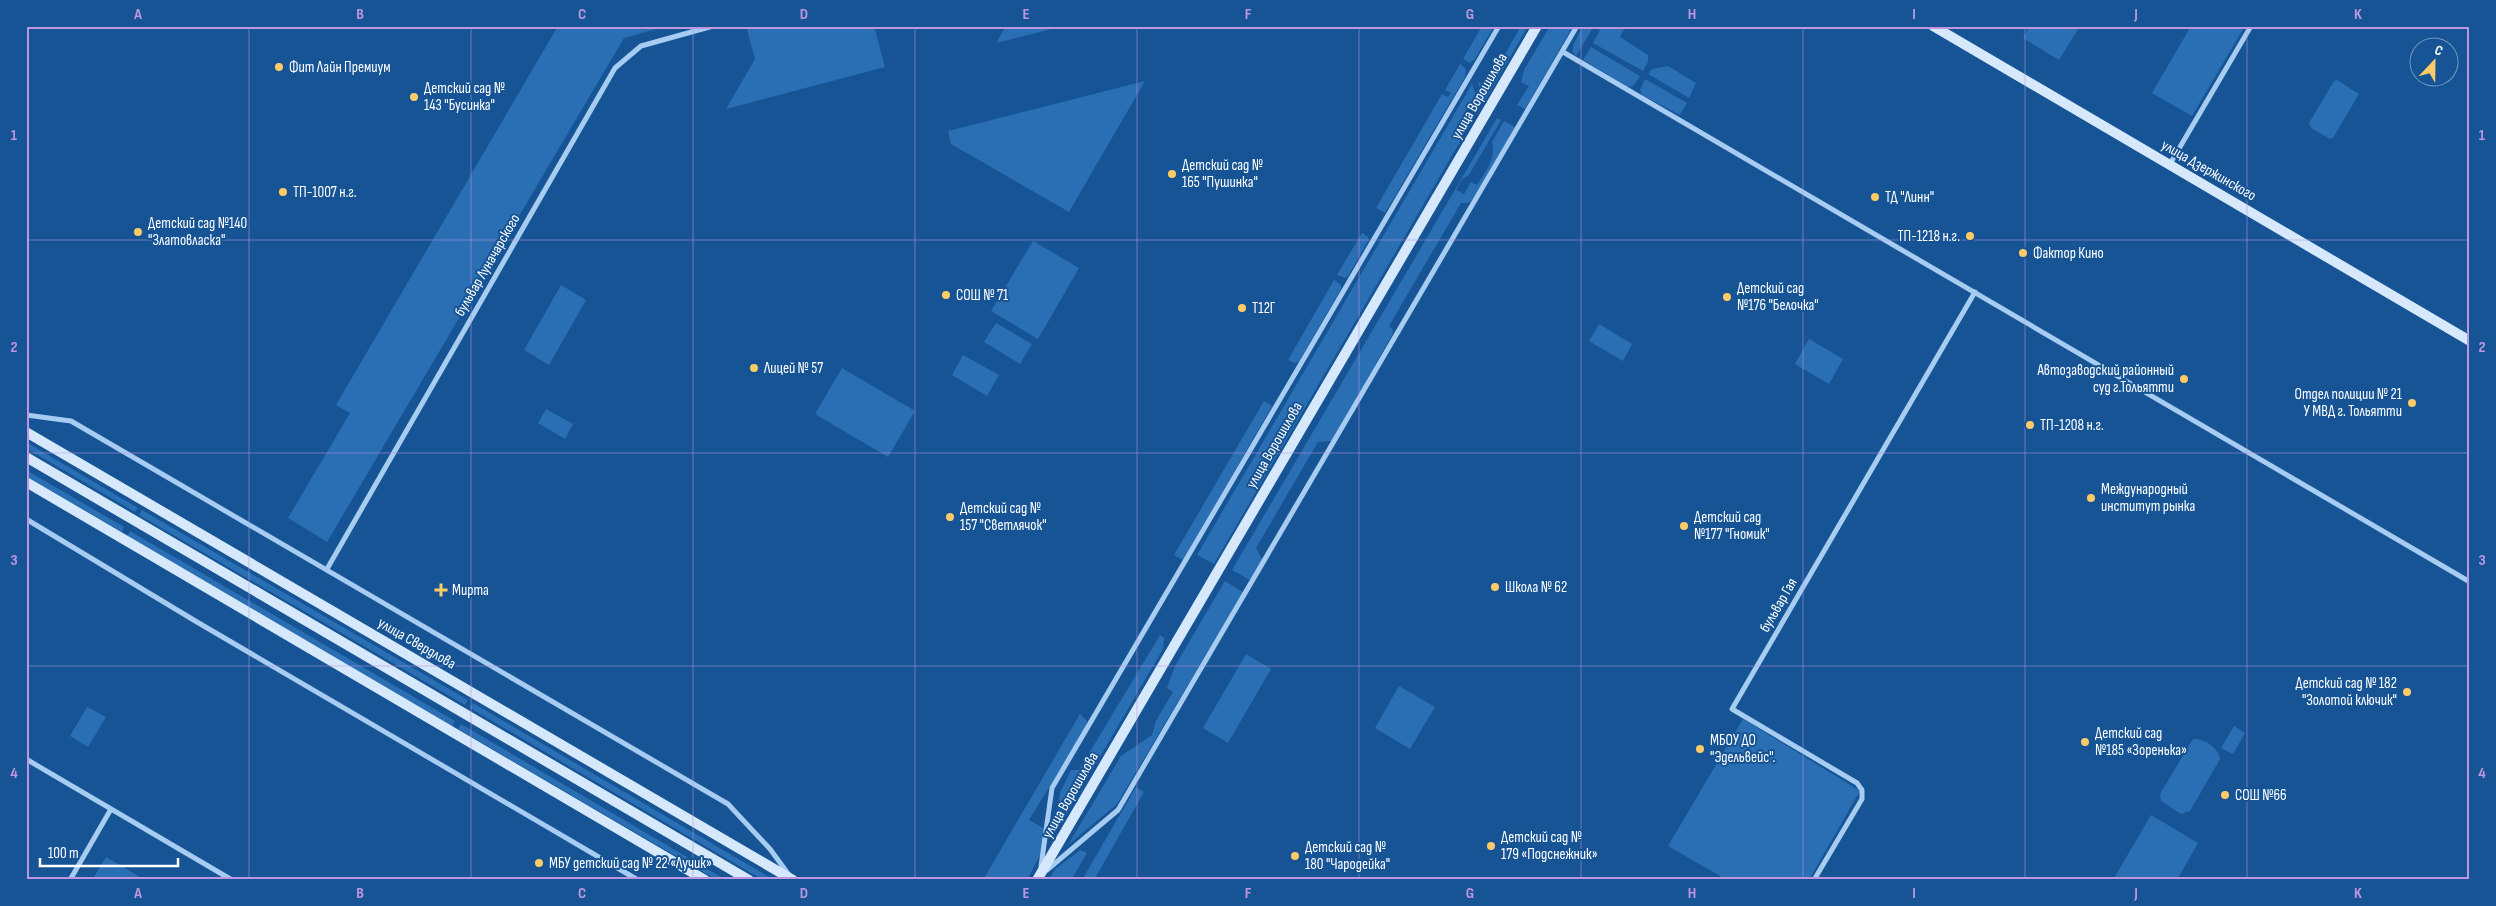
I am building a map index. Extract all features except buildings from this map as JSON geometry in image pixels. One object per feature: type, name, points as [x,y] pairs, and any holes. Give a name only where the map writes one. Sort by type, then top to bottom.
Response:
[{"type":"main road","name":"улица Ворошилова","points":[[1039,877],[1537,26]]},
{"type":"main road","name":"улица Дзержинского","points":[[1933,26],[2470,341]]},
{"type":"main road","name":"улица Свердлова","points":[[26,432],[793,879]]},
{"type":"main road","points":[[26,457],[749,880]]},
{"type":"main road","points":[[26,482],[705,880]]},
{"type":"street","name":"бульвар Луначарского","points":[[327,569],[615,68],[641,46],[713,26]]},
{"type":"street","points":[[1039,877],[1052,788],[1499,26]]},
{"type":"street","points":[[1039,877],[1118,810],[1577,26]]},
{"type":"street","points":[[2170,164],[2251,26]]},
{"type":"street","points":[[1563,52],[2470,582]]},
{"type":"street","name":"бульвар Гая","points":[[1814,880],[1862,799],[1862,790],[1857,783],[1732,709],[1975,292]]},
{"type":"street","points":[[26,416],[71,421],[728,804],[770,849],[793,879]]},
{"type":"street","points":[[26,519],[197,622],[638,880]]},
{"type":"street","points":[[26,759],[232,880]]},
{"type":"street","points":[[70,880],[111,809]]},
{"type":"shaded area","points":[[558,26],[667,26],[624,38],[327,542],[288,518],[350,413],[336,405]]},
{"type":"shaded area","points":[[746,26],[874,26],[885,67],[726,109],[755,59]]},
{"type":"shaded area","points":[[1006,26],[1063,26],[996,43]]},
{"type":"shaded area","points":[[1482,26],[1494,26],[1475,59],[1470,63],[1463,59]]},
{"type":"shaded area","points":[[1521,26],[1528,26],[1485,101],[1483,100],[1478,82],[1487,86]]},
{"type":"shaded area","points":[[1550,26],[1573,26],[1525,109],[1517,105],[1529,86],[1521,82],[1524,70]]},
{"type":"shaded area","points":[[1583,26],[1594,26],[1576,56],[1573,52],[1573,45]]},
{"type":"shaded area","points":[[1602,26],[1626,26],[1620,37],[1648,55],[1648,62],[1643,71],[1593,43]]},
{"type":"shaded area","points":[[2030,26],[2080,26],[2059,60],[2023,38]]},
{"type":"shaded area","points":[[2191,26],[2245,26],[2192,116],[2152,93]]},
{"type":"shaded area","points":[[1591,47],[1640,76],[1633,86],[1628,87],[1583,60]]},
{"type":"shaded area","points":[[1460,64],[1466,69],[1465,77],[1385,213],[1376,208],[1442,94],[1448,97],[1451,93],[1445,90]]},
{"type":"shaded area","points":[[1668,66],[1696,83],[1689,98],[1648,74],[1652,69]]},
{"type":"shaded area","points":[[1645,79],[1687,103],[1680,115],[1642,95],[1640,90]]},
{"type":"shaded area","points":[[2337,80],[2359,94],[2333,138],[2330,139],[2311,128],[2309,123],[2334,81]]},
{"type":"shaded area","points":[[1145,81],[1069,212],[951,144],[948,131]]},
{"type":"shaded area","points":[[1472,84],[1479,103],[1468,107],[1456,128],[1461,140],[1214,564],[1197,555]]},
{"type":"shaded area","points":[[1497,118],[1501,120],[1469,175],[1462,179],[1456,190],[1464,194],[1471,182],[1477,185],[1492,159],[1492,142],[1504,121],[1515,127],[1473,199],[1468,203],[1461,203],[1389,326],[1393,330],[1392,335],[1332,441],[1318,442],[1256,548],[1262,559],[1250,580],[1232,570]]},
{"type":"shaded area","points":[[1362,233],[1368,237],[1368,241],[1348,276],[1345,278],[1337,275]]},
{"type":"shaded area","points":[[1033,241],[1079,268],[1038,339],[991,311]]},
{"type":"shaded area","points":[[1334,280],[1341,285],[1341,289],[1299,361],[1295,363],[1288,360]]},
{"type":"shaded area","points":[[561,285],[586,300],[549,365],[524,350]]},
{"type":"shaded area","points":[[996,323],[1032,344],[1020,364],[984,342]]},
{"type":"shaded area","points":[[1599,324],[1632,344],[1623,361],[1589,341]]},
{"type":"shaded area","points":[[1809,339],[1843,359],[1829,384],[1795,364]]},
{"type":"shaded area","points":[[963,355],[999,375],[987,396],[952,375]]},
{"type":"shaded area","points":[[842,368],[915,411],[888,457],[815,414]]},
{"type":"shaded area","points":[[1264,401],[1272,406],[1183,560],[1174,555]]},
{"type":"shaded area","points":[[546,409],[573,424],[565,439],[538,423]]},
{"type":"shaded area","points":[[26,442],[138,508],[135,512],[26,448]]},
{"type":"shaded area","points":[[26,470],[124,527],[122,532],[26,476]]},
{"type":"shaded area","points":[[142,510],[468,700],[465,705],[139,515]]},
{"type":"shaded area","points":[[130,531],[455,721],[452,726],[127,536]]},
{"type":"shaded area","points":[[1225,581],[1243,592],[1117,804],[1068,845],[1121,756],[1152,735],[1156,721],[1173,692],[1167,688],[1175,666]]},
{"type":"shaded area","points":[[1160,635],[1164,638],[1163,649],[1053,837],[1060,793],[1071,770],[1079,770]]},
{"type":"shaded area","points":[[1246,654],[1271,669],[1228,743],[1203,728]]},
{"type":"shaded area","points":[[1399,686],[1435,707],[1410,749],[1375,728]]},
{"type":"shaded area","points":[[473,703],[774,880],[763,880],[470,708]]},
{"type":"shaded area","points":[[87,707],[106,717],[88,747],[70,736]]},
{"type":"shaded area","points":[[1080,714],[1087,721],[1086,727],[1029,820],[1045,829],[1041,853],[1027,880],[983,880]]},
{"type":"shaded area","points":[[1743,719],[1860,791],[1809,880],[1718,880],[1720,876],[1668,846]]},
{"type":"shaded area","points":[[461,724],[726,880],[717,880],[458,729]]},
{"type":"shaded area","points":[[2234,726],[2245,733],[2233,754],[2221,748]]},
{"type":"shaded area","points":[[2193,739],[2202,740],[2210,744],[2217,751],[2220,759],[2190,811],[2181,814],[2161,801],[2160,794]]},
{"type":"shaded area","points":[[1136,787],[1144,792],[1094,880],[1082,880]]},
{"type":"shaded area","points":[[2151,815],[2198,843],[2177,880],[2113,880]]},
{"type":"shaded area","points":[[1080,850],[1087,853],[1071,880],[1049,880],[1054,870]]},
{"type":"shaded area","points":[[106,857],[145,880],[92,880]]},
{"type":"place","name":"Фит Лайн Премиум","points":[[279,67]]},
{"type":"place","name":"Детский сад № 143 \"Бусинка\"","points":[[414,97]]},
{"type":"place","name":"Детский сад № 165 \"Пушинка\"","points":[[1172,174]]},
{"type":"place","name":"ТП-1007 н.г.","points":[[283,192]]},
{"type":"place","name":"ТД \"Линн\"","points":[[1875,197]]},
{"type":"place","name":"Детский сад №140 \"Златовласка\"","points":[[138,232]]},
{"type":"place","name":"ТП-1218 н.г.","points":[[1970,236]]},
{"type":"place","name":"Фактор Кино","points":[[2023,253]]},
{"type":"place","name":"СОШ № 71","points":[[946,295]]},
{"type":"place","name":"Детский сад №176 \"Белочка\"","points":[[1727,297]]},
{"type":"place","name":"T12Г","points":[[1242,308]]},
{"type":"place","name":"Лицей № 57","points":[[754,368]]},
{"type":"place","name":"Автозаводский районный суд г.Тольятти","points":[[2184,379]]},
{"type":"place","name":"Отдел полиции № 21 У МВД г. Тольятти","points":[[2412,403]]},
{"type":"place","name":"ТП-1208 н.г.","points":[[2030,425]]},
{"type":"place","name":"Международный институт рынка","points":[[2091,498]]},
{"type":"place","name":"Детский сад № 157 \"Светлячок\"","points":[[950,517]]},
{"type":"place","name":"Детский сад №177 \"Гномик\"","points":[[1684,526]]},
{"type":"place","name":"Школа № 62","points":[[1495,587]]},
{"type":"place","name":"Мирта","points":[[441,590]]},
{"type":"place","name":"Детский сад № 182 \"Золотой ключик\"","points":[[2407,692]]},
{"type":"place","name":"Детский сад №185 «Зоренька»","points":[[2085,742]]},
{"type":"place","name":"МБОУ ДО \"Эдельвейс\".","points":[[1700,749]]},
{"type":"place","name":"СОШ №66","points":[[2225,795]]},
{"type":"place","name":"Детский сад № 179 «Подснежник»","points":[[1491,846]]},
{"type":"place","name":"Детский сад № 180 \"Чародейка\"","points":[[1295,856]]},
{"type":"place","name":"МБУ детский сад № 22 «Лучик»","points":[[539,863]]}]
